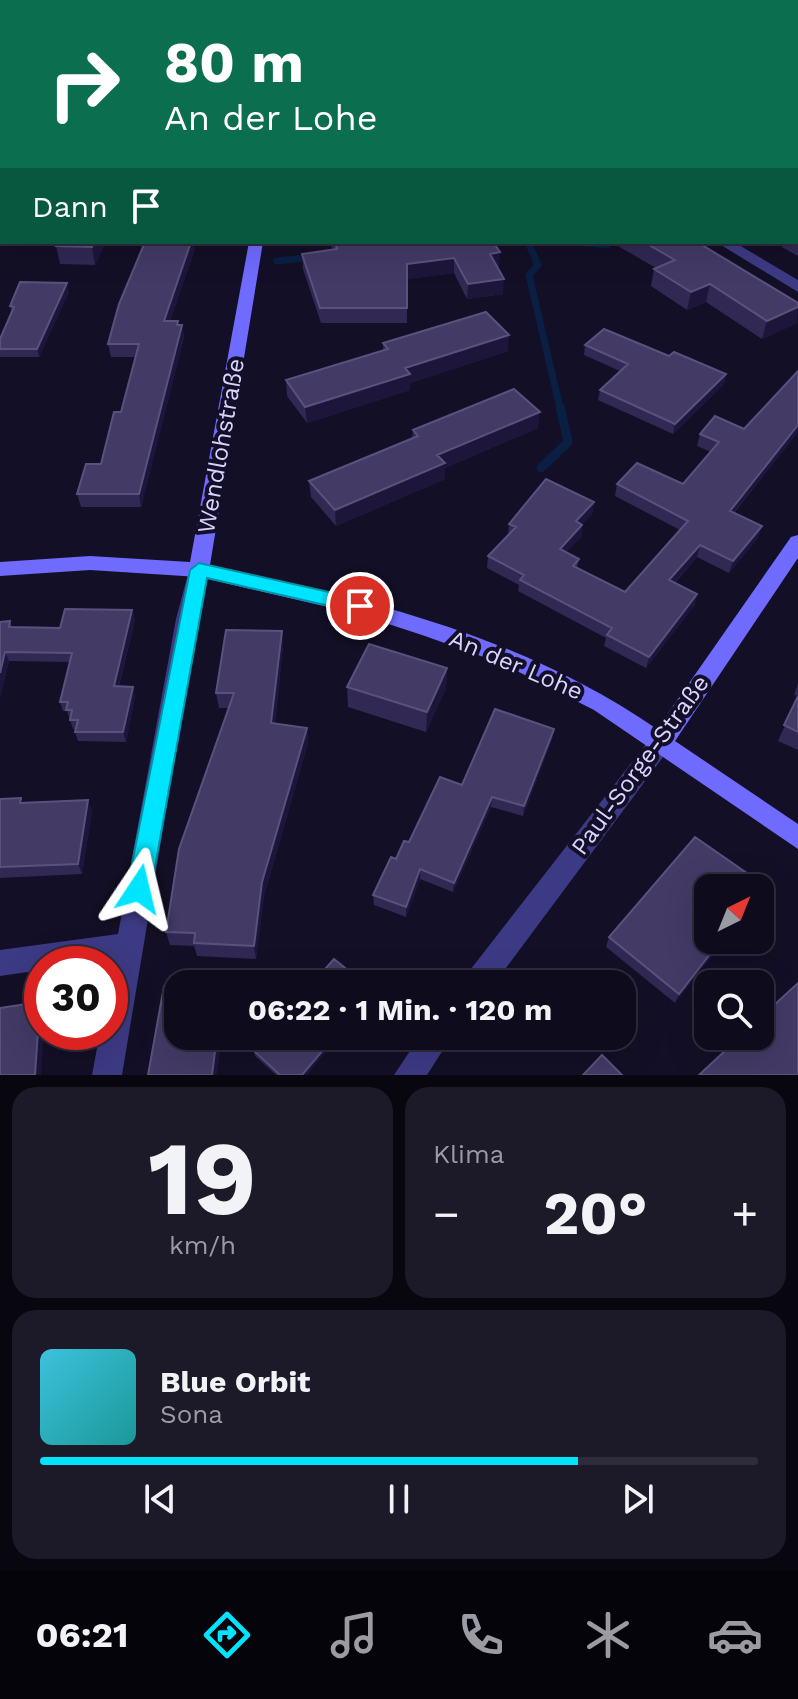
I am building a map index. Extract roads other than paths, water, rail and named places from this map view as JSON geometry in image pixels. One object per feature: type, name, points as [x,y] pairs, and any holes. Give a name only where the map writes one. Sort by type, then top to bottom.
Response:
[{"type":"street","name":"Wendlohstraße","points":[[107,1075],[256,244]]},
{"type":"street","points":[[726,244],[798,287]]},
{"type":"street","name":"Paul-Sorge-Straße","points":[[488,970],[661,742],[761,591],[798,542]]},
{"type":"street","name":"An der Lohe","points":[[0,569],[90,563],[199,570],[360,606],[511,658],[594,698],[798,838]]},
{"type":"street","points":[[0,963],[129,945]]},
{"type":"street","points":[[409,1075],[428,1050]]},
{"type":"waterway","points":[[529,244],[538,265],[529,275],[560,408]]},
{"type":"waterway","points":[[597,244],[607,245]]},
{"type":"waterway","points":[[277,261],[314,257]]},
{"type":"waterway","points":[[541,468],[568,442],[560,406]]}]
